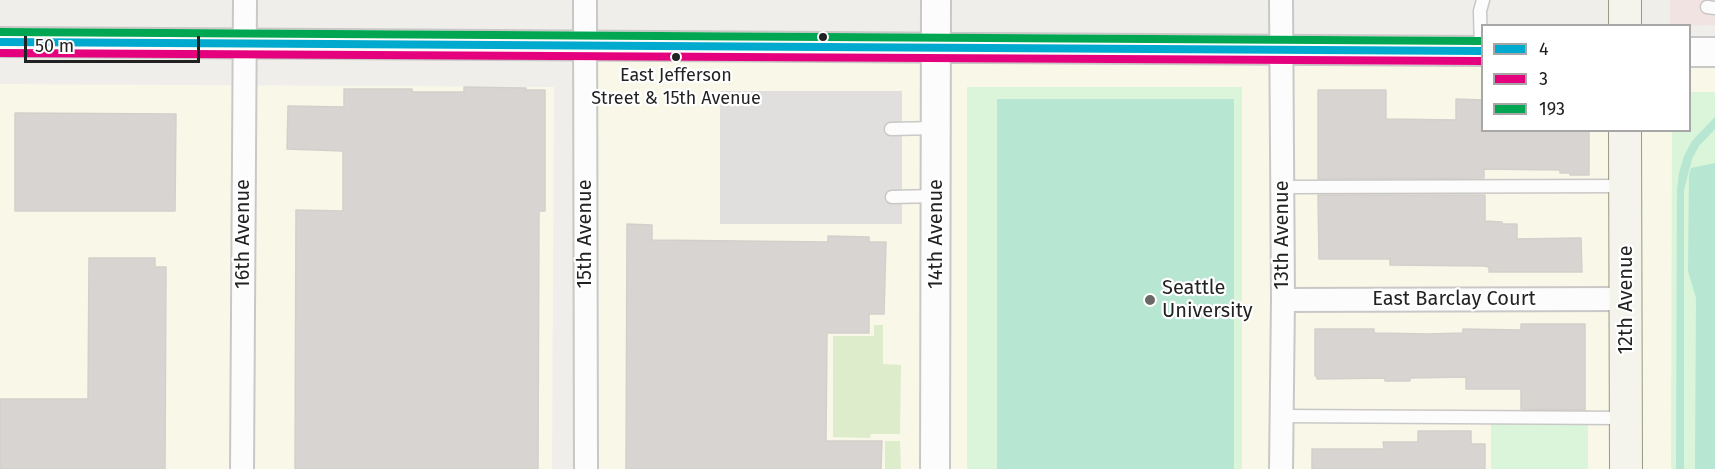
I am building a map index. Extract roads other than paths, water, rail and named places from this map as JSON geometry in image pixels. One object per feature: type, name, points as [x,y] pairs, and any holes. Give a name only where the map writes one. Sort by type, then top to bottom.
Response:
[{"type":"main road","points":[[1625,0],[1625,24]]},
{"type":"main road","name":"12th Avenue","points":[[1625,132],[1626,469]]},
{"type":"street","name":"16th Avenue","points":[[242,469],[245,0]]},
{"type":"street","name":"15th Avenue","points":[[585,0],[586,469]]},
{"type":"street","name":"14th Avenue","points":[[935,469],[936,0]]},
{"type":"street","name":"13th Avenue","points":[[1281,0],[1281,469]]},
{"type":"street","points":[[0,42],[1481,51]]},
{"type":"street","points":[[1691,52],[1715,52]]},
{"type":"street","name":"East Barclay Court","points":[[1282,300],[1626,299]]},
{"type":"lane","points":[[1481,31],[1480,11],[1483,0]]},
{"type":"lane","points":[[891,129],[936,128]]},
{"type":"lane","points":[[1282,187],[1626,186]]},
{"type":"lane","points":[[892,197],[936,196]]},
{"type":"lane","points":[[1281,416],[1625,418]]},
{"type":"place","name":"East Jefferson Street & 15th Avenue","points":[[676,57]]},
{"type":"place","name":"Seattle University","points":[[1150,300]]}]
